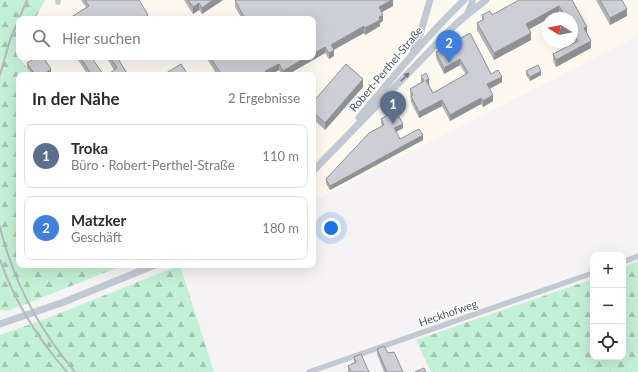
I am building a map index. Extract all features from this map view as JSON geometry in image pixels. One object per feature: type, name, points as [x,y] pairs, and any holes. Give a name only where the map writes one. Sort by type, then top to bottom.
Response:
[{"type":"street","points":[[409,57],[421,31],[430,0]]},
{"type":"street","name":"Robert-Perthel-Straße","points":[[329,155],[409,57],[438,25],[464,0]]},
{"type":"street","points":[[468,14],[472,0]]},
{"type":"street","name":"Robert-Perthel-Straße","points":[[316,167],[468,14],[486,0]]},
{"type":"street","points":[[626,261],[638,256]]},
{"type":"street","points":[[0,324],[64,302],[148,268]]},
{"type":"street","name":"Heckhofweg","points":[[309,372],[590,273]]},
{"type":"shaded area","points":[[47,0],[638,0],[638,36],[318,199],[316,194],[316,72],[30,72],[21,60],[316,60],[316,16],[37,16]]},
{"type":"green space","points":[[0,0],[45,0],[37,16],[16,16],[16,60],[21,60],[30,72],[16,72],[16,268],[116,268],[8,311],[0,310]]},
{"type":"green space","points":[[638,261],[638,372],[431,372],[416,340],[590,280],[590,360],[626,360],[626,266]]},
{"type":"green space","points":[[172,268],[181,268],[214,372],[0,372],[0,335],[45,319]]},
{"type":"building","points":[[85,0],[139,0],[148,15],[73,16],[89,6]]},
{"type":"building","points":[[188,0],[213,0],[202,8],[199,3],[193,7]]},
{"type":"building","points":[[235,0],[392,0],[379,7],[383,15],[379,17],[380,20],[365,28],[364,26],[331,45],[334,50],[329,53],[325,47],[316,52],[316,16],[243,16]]},
{"type":"building","points":[[519,0],[572,0],[587,27],[584,28],[591,41],[556,60],[553,54],[565,48],[578,48],[578,12],[562,12],[559,6],[548,12],[542,12],[542,15],[526,24],[531,33],[494,53],[477,23],[484,19],[482,15],[490,11],[492,15]]},
{"type":"building","points":[[600,0],[622,0],[627,9],[610,18]]},
{"type":"building","points":[[470,33],[491,74],[498,70],[502,77],[487,84],[493,95],[483,101],[481,98],[450,115],[442,100],[419,112],[411,96],[413,95],[410,89],[424,81],[421,76],[426,73],[429,79],[426,80],[433,93],[468,73],[460,59],[444,68],[436,52]]},
{"type":"building","points":[[32,60],[45,60],[51,69],[47,72],[33,72],[27,63]]},
{"type":"building","points":[[82,60],[93,60],[102,72],[90,72]]},
{"type":"building","points":[[112,60],[119,60],[126,72],[111,72],[117,68]]},
{"type":"building","points":[[212,60],[302,60],[283,71],[279,64],[265,71],[266,72],[220,72]]},
{"type":"building","points":[[181,64],[186,72],[168,72]]},
{"type":"building","points":[[346,64],[363,79],[325,123],[316,115],[316,99]]},
{"type":"building","points":[[538,65],[541,71],[530,77],[526,71]]},
{"type":"building","points":[[395,110],[403,124],[394,128],[400,139],[419,129],[423,135],[330,186],[326,179],[369,133],[384,125],[381,119]]},
{"type":"building","points":[[384,346],[388,353],[394,352],[403,372],[387,372],[377,349]]},
{"type":"building","points":[[361,354],[369,372],[351,372],[348,366],[356,362],[354,357]]},
{"type":"building","points":[[424,368],[426,372],[415,372]]},
{"type":"railway","points":[[20,16],[27,0]]},
{"type":"railway","points":[[0,75],[10,40],[16,26]]},
{"type":"railway","points":[[0,227],[12,266],[29,304],[50,339],[75,372]]},
{"type":"railway","points":[[0,260],[13,291],[28,319],[46,346],[67,372]]},
{"type":"place","name":"Matzker","points":[[449,63]]},
{"type":"place","name":"Troka","points":[[393,124]]}]
